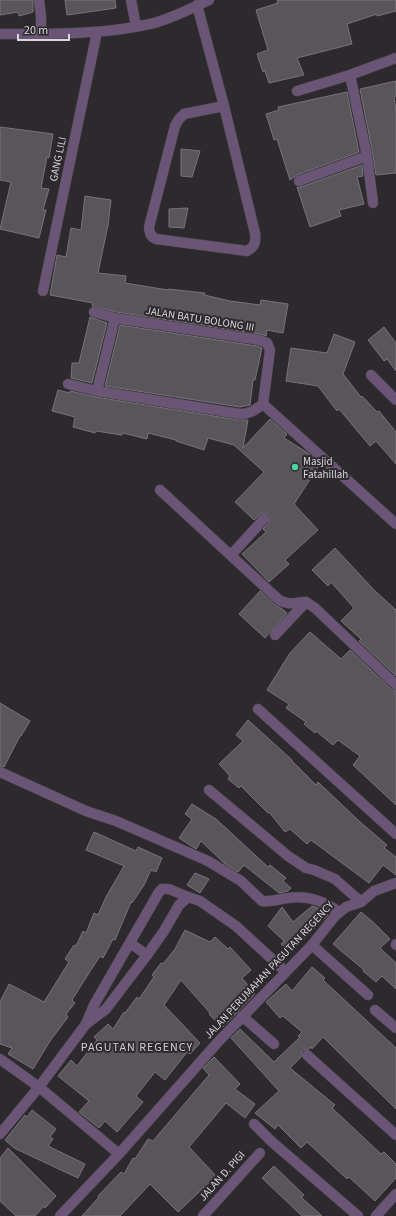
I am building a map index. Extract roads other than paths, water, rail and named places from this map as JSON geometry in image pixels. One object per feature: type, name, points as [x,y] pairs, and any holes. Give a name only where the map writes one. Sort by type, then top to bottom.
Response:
[{"type":"street","points":[[39,0],[41,34]]},
{"type":"street","points":[[131,0],[136,26]]},
{"type":"street","points":[[0,34],[97,32],[150,24],[176,16],[209,0]]},
{"type":"street","points":[[197,5],[224,106],[256,242],[252,249],[247,251],[156,239],[152,237],[150,235],[149,227],[175,126],[184,114],[224,106]]},
{"type":"street","name":"GANG LILI","points":[[43,291],[97,32]]},
{"type":"street","points":[[297,91],[350,75],[396,58]]},
{"type":"street","points":[[350,75],[367,156],[373,203]]},
{"type":"street","points":[[299,181],[367,156]]},
{"type":"street","name":"JALAN BATU BOLONG III","points":[[94,312],[115,318],[259,340],[266,344],[270,350],[262,404]]},
{"type":"street","points":[[97,391],[115,318]]},
{"type":"street","points":[[371,375],[396,400]]},
{"type":"street","points":[[68,384],[97,391],[240,414],[250,413],[262,404],[396,524]]},
{"type":"street","points":[[160,490],[279,600],[285,604],[306,602],[315,608],[396,685]]},
{"type":"street","points":[[231,555],[264,519]]},
{"type":"street","points":[[275,635],[306,602]]},
{"type":"street","points":[[258,709],[396,834]]},
{"type":"street","points":[[0,772],[86,811],[116,821],[208,861],[241,881],[262,900],[298,897],[309,898],[330,906],[339,912]]},
{"type":"street","points":[[209,790],[288,856],[306,868],[336,879],[361,902]]},
{"type":"street","name":"JALAN PERUMAHAN PAGUTAN REGENCY","points":[[60,1216],[119,1154],[242,1016],[312,945],[339,912],[346,907],[361,902],[374,891],[396,883]]},
{"type":"street","points":[[0,1134],[39,1087],[86,1024],[94,1005],[162,889],[169,889],[200,901],[236,926],[285,971]]},
{"type":"street","points":[[86,1024],[106,1009],[164,931],[179,905],[188,896]]},
{"type":"street","points":[[130,943],[147,955]]},
{"type":"street","points":[[312,945],[368,996]]},
{"type":"street","points":[[375,1010],[396,1028]]},
{"type":"street","points":[[242,1016],[274,1044]]},
{"type":"street","points":[[308,1055],[396,1135]]},
{"type":"street","points":[[0,1059],[39,1087],[119,1154]]},
{"type":"street","points":[[254,1124],[271,1141],[358,1216]]},
{"type":"street","name":"JALAN D. PIGI","points":[[203,1216],[260,1153]]},
{"type":"street","points":[[376,1216],[396,1194]]},
{"type":"place","name":"Masjid Fatahillah","points":[[295,467]]},
{"type":"district","name":"PAGUTAN REGENCY","points":[[137,1047]]}]
